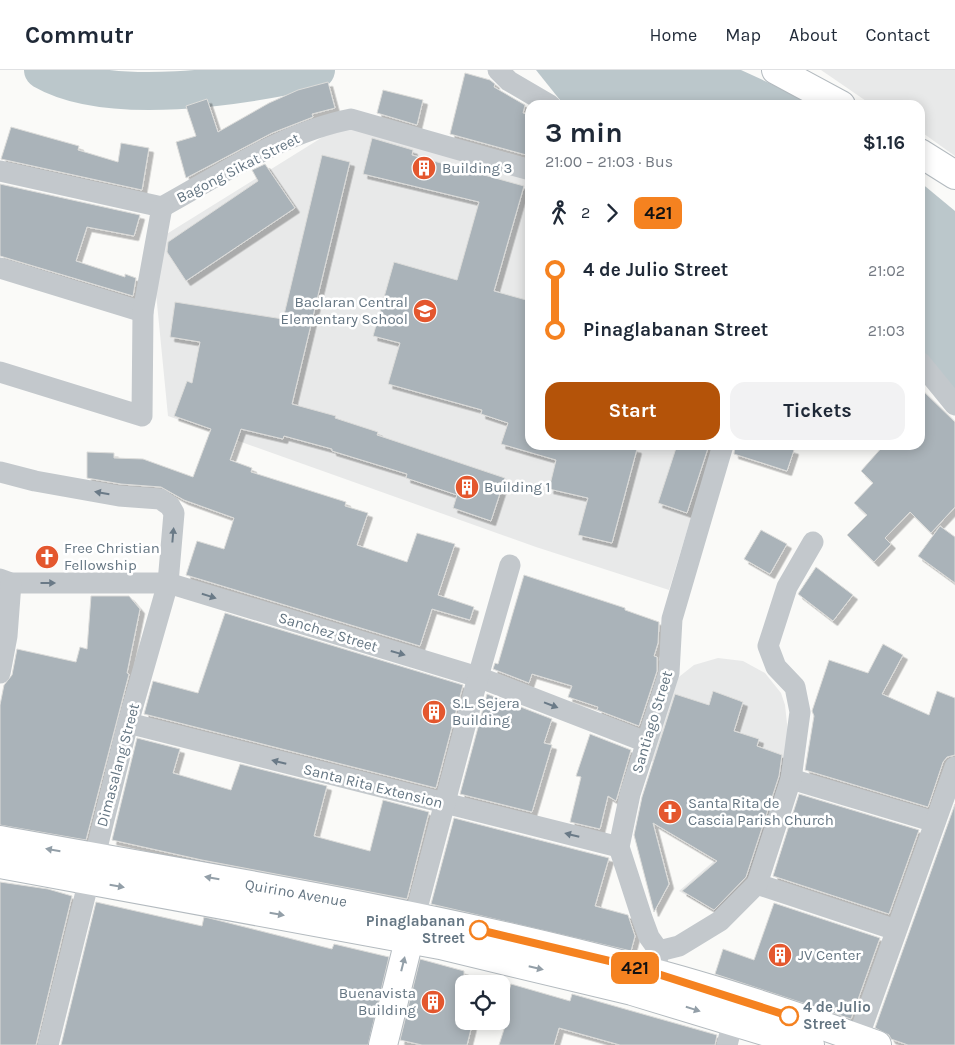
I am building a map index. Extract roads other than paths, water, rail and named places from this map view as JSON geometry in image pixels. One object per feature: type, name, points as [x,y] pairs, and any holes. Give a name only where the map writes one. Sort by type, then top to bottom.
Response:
[{"type":"main road","points":[[776,70],[832,100]]},
{"type":"main road","points":[[925,156],[955,175]]},
{"type":"main road","name":"Quirino Avenue","points":[[0,840],[91,869]]},
{"type":"main road","name":"Quirino Avenue","points":[[0,864],[91,869],[654,973],[868,1042]]},
{"type":"main road","points":[[383,1045],[412,927]]},
{"type":"main road","name":"Quirino Avenue","points":[[654,973],[730,1033],[810,1045]]},
{"type":"street","points":[[498,70],[510,81],[542,100]]},
{"type":"street","name":"Bagong Sikat Street","points":[[0,171],[162,207],[277,145],[336,122],[351,119],[525,169]]},
{"type":"street","points":[[0,372],[142,416],[143,312],[162,207]]},
{"type":"street","points":[[0,268],[143,312]]},
{"type":"street","points":[[925,368],[955,405]]},
{"type":"street","name":"Santiago Street","points":[[654,973],[649,937],[620,847],[630,794],[668,673],[672,619],[722,450]]},
{"type":"street","name":"Dimasalang Street","points":[[0,472],[35,481],[119,496],[165,501],[174,513],[168,583],[128,723],[48,1045]]},
{"type":"street","points":[[654,973],[679,946],[720,921],[757,884],[791,779],[800,712],[795,687],[776,667],[768,646],[787,586],[813,542]]},
{"type":"street","points":[[412,927],[478,677],[510,565]]},
{"type":"street","points":[[0,673],[7,636],[6,581]]},
{"type":"street","name":"Sanchez Street","points":[[6,581],[168,583],[478,677],[646,742]]},
{"type":"street","name":"Santa Rita Extension","points":[[128,723],[620,847]]},
{"type":"street","points":[[868,1042],[896,930],[955,767]]},
{"type":"street","points":[[791,779],[935,822]]},
{"type":"street","points":[[757,884],[896,930]]},
{"type":"waterway","points":[[43,70],[71,82],[103,88],[139,91],[215,87],[316,70]]},
{"type":"place","name":"Building 3","points":[[424,168]]},
{"type":"place","name":"Baclaran Central Elementary School","points":[[425,311]]},
{"type":"place","name":"Building 1","points":[[467,487]]},
{"type":"place","name":"Free Christian Fellowship","points":[[47,557]]},
{"type":"place","name":"S.L. Sejera Building","points":[[434,712]]},
{"type":"place","name":"Santa Rita de Cascia Parish Church","points":[[670,812]]},
{"type":"place","name":"Pinaglabanan Street","points":[[479,930]]},
{"type":"place","name":"JV Center","points":[[780,955]]},
{"type":"place","name":"Buenavista Building","points":[[433,1002]]},
{"type":"place","name":"4 de Julio Street","points":[[789,1016]]}]
